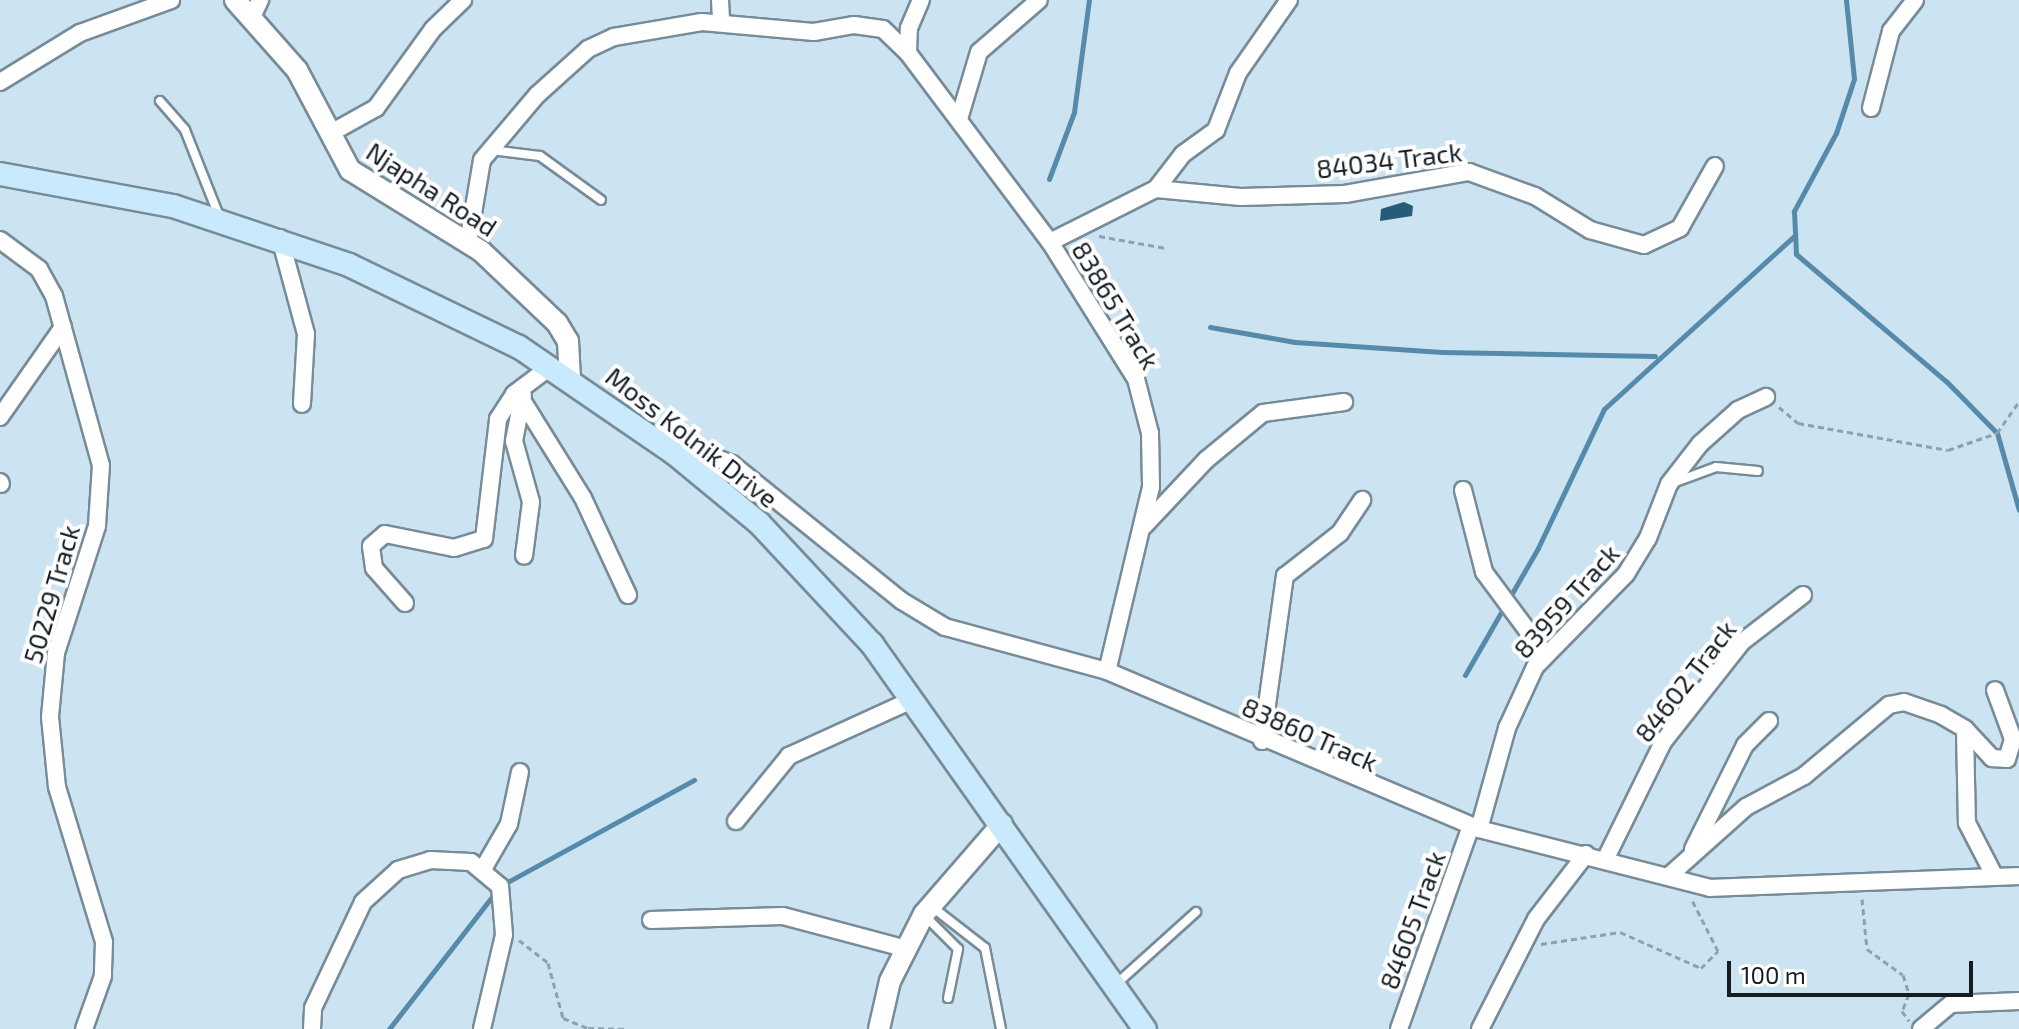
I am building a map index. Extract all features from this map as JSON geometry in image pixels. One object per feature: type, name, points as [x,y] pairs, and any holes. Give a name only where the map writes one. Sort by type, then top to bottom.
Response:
[{"type":"main road","name":"Moss Kolnik Drive","points":[[0,174],[132,196],[280,238],[457,313],[570,379],[644,431],[795,558],[914,699],[1145,1029]]},
{"type":"street","points":[[0,82],[80,33],[171,0]]},
{"type":"street","name":"Njapha Road","points":[[235,0],[257,7],[297,70],[329,134],[359,178],[468,243],[557,323],[568,341],[570,379]]},
{"type":"street","points":[[329,134],[376,108],[433,29],[463,0]]},
{"type":"street","points":[[720,0],[721,22]]},
{"type":"street","points":[[908,53],[921,0]]},
{"type":"street","points":[[959,119],[979,52],[1039,0]]},
{"type":"street","points":[[1050,242],[1156,189],[1183,154],[1216,130],[1238,73],[1289,0]]},
{"type":"street","points":[[1871,108],[1891,31],[1915,0]]},
{"type":"street","name":"83865 Track","points":[[490,149],[588,49],[614,37],[721,22],[814,32],[872,26],[908,53],[1050,242],[1136,379],[1152,455],[1143,527],[1107,671]]},
{"type":"street","points":[[468,243],[474,182],[490,149]]},
{"type":"street","name":"84034 Track","points":[[1156,189],[1241,197],[1345,194],[1469,172],[1535,196],[1613,240],[1644,245],[1680,228],[1715,166]]},
{"type":"street","points":[[280,238],[306,334],[302,404]]},
{"type":"street","name":"50229 Track","points":[[0,240],[39,269],[63,327],[103,486],[50,693],[57,787],[104,942],[103,976],[84,1029]]},
{"type":"street","points":[[0,417],[63,327]]},
{"type":"street","points":[[405,603],[374,568],[371,546],[385,534],[454,548],[484,539],[498,419],[503,405],[550,367]]},
{"type":"street","points":[[524,556],[531,502],[514,441],[528,383]]},
{"type":"street","name":"83959 Track","points":[[1475,828],[1514,708],[1545,654],[1637,559],[1667,489],[1708,436],[1738,410],[1766,397]]},
{"type":"street","points":[[522,400],[583,498],[628,595]]},
{"type":"street","points":[[1143,527],[1206,460],[1263,413],[1344,402]]},
{"type":"street","name":"83860 Track","points":[[644,431],[732,464],[902,601],[945,627],[1107,671],[1262,741],[1475,828],[1741,889],[1865,879],[2019,876]]},
{"type":"street","points":[[1463,490],[1484,572],[1545,654]]},
{"type":"street","points":[[1262,741],[1285,576],[1340,533],[1362,500]]},
{"type":"street","name":"84602 Track","points":[[1606,858],[1663,742],[1742,642],[1803,595]]},
{"type":"street","points":[[1674,876],[1746,807],[1804,776],[1889,705],[1910,704],[1965,729],[1998,761],[2011,755],[2013,739],[1995,690]]},
{"type":"street","points":[[736,821],[789,756],[914,699]]},
{"type":"street","points":[[1686,862],[1745,745],[1769,721]]},
{"type":"street","points":[[1965,729],[1967,823],[1994,875]]},
{"type":"street","points":[[483,869],[509,824],[520,772]]},
{"type":"street","points":[[879,1029],[903,948],[927,910],[1002,824]]},
{"type":"street","name":"84605 Track","points":[[1399,1029],[1475,828]]},
{"type":"street","points":[[1480,1029],[1548,900],[1586,854]]},
{"type":"street","points":[[312,1029],[313,1008],[363,902],[387,877],[419,860],[463,860],[483,869],[500,886],[505,920],[482,1029]]},
{"type":"street","points":[[651,920],[783,916],[903,948]]},
{"type":"street","points":[[1921,1029],[1951,1004],[2019,1001]]},
{"type":"lane","points":[[160,101],[185,130],[221,219]]},
{"type":"lane","points":[[490,149],[540,156],[601,200]]},
{"type":"lane","points":[[1667,489],[1699,471],[1758,471]]},
{"type":"lane","points":[[927,910],[958,949],[948,998]]},
{"type":"lane","points":[[927,910],[985,948],[1001,1029]]},
{"type":"lane","points":[[1114,985],[1196,912]]},
{"type":"path","points":[[1096,235],[1166,248]]},
{"type":"path","points":[[1766,397],[1798,423],[1948,450],[1997,433],[2019,402]]},
{"type":"path","points":[[1522,947],[1620,932],[1691,968],[1712,963],[1714,940],[1674,876]]},
{"type":"path","points":[[1865,879],[1867,949],[1903,975],[1908,1029]]},
{"type":"path","points":[[505,920],[524,949],[548,963],[563,1018],[588,1028],[628,1029]]},
{"type":"building","points":[[1404,202],[1413,206],[1412,216],[1380,221],[1381,209]]},
{"type":"waterway","points":[[1049,179],[1074,112],[1089,0]]},
{"type":"waterway","points":[[1846,0],[1854,79],[1836,133],[1794,211],[1796,254],[1947,382],[1997,433],[2019,510]]},
{"type":"waterway","points":[[1465,675],[1538,548],[1604,409],[1795,235]]},
{"type":"waterway","points":[[1210,327],[1295,342],[1442,352],[1655,356]]},
{"type":"waterway","points":[[502,885],[694,780]]},
{"type":"waterway","points":[[389,1029],[495,893]]}]
